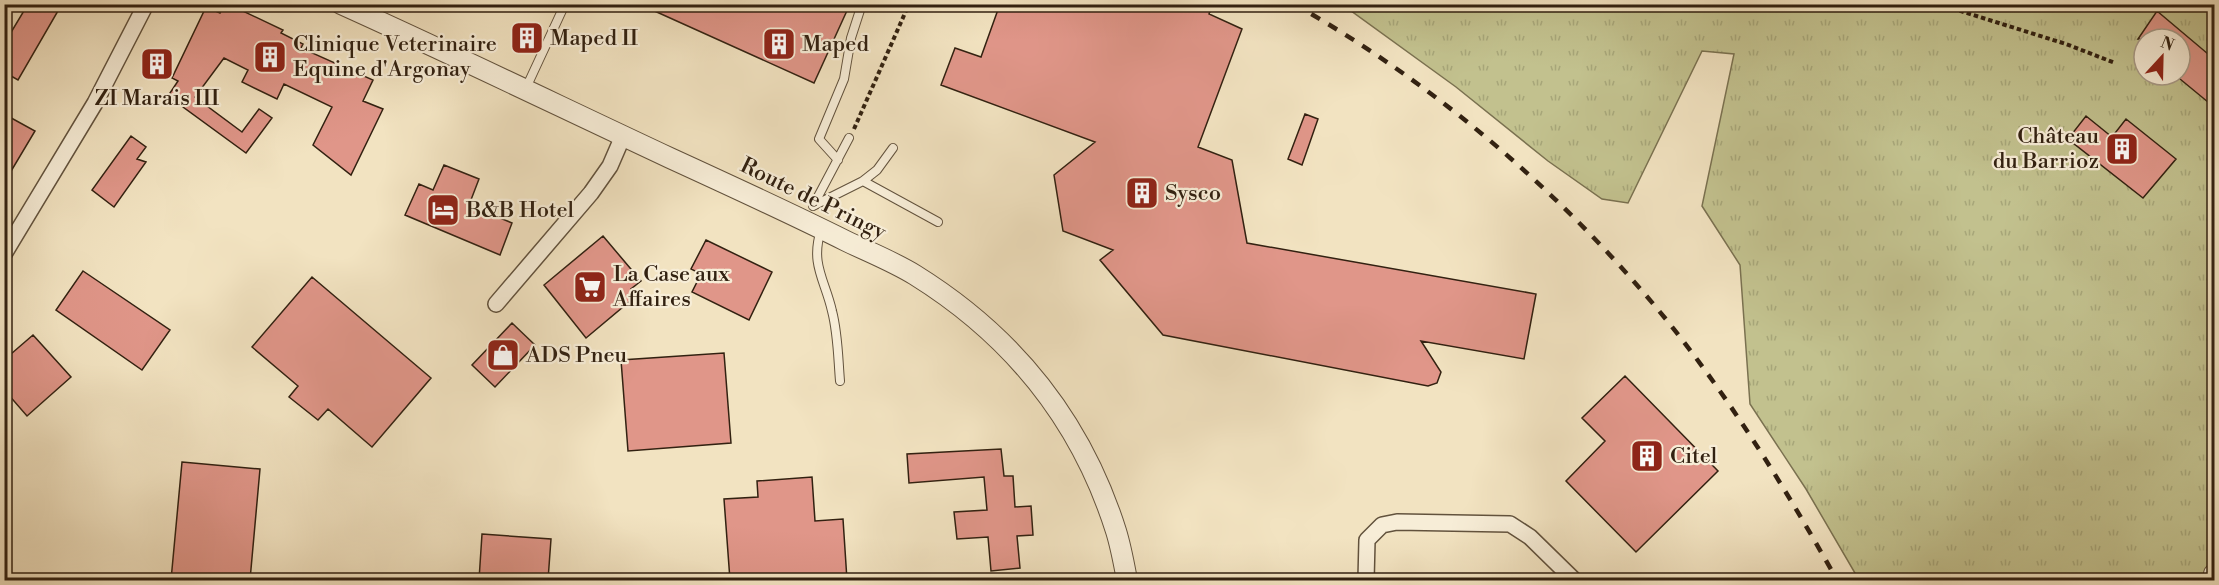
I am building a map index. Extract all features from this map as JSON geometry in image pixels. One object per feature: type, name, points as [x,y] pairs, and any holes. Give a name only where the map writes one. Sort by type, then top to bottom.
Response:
[{"type":"street","name":"Route de Pringy","points":[[341,4],[623,136],[813,218],[913,274],[942,293],[989,330],[1027,368],[1056,404],[1101,488],[1117,532],[1127,580]]},
{"type":"street","points":[[4,254],[95,103],[147,7]]},
{"type":"street","points":[[496,304],[591,193],[610,166],[623,136]]},
{"type":"street","points":[[1366,580],[1366,546],[1371,534],[1382,525],[1409,522],[1510,524],[1530,537],[1574,580]]},
{"type":"street","points":[[2213,580],[2214,574]]},
{"type":"lane","points":[[525,89],[565,4]]},
{"type":"lane","points":[[838,160],[819,139],[844,80],[851,38],[862,4]]},
{"type":"lane","points":[[840,381],[837,336],[832,309],[816,259],[817,242],[813,218],[849,138]]},
{"type":"lane","points":[[813,218],[877,170],[893,148]]},
{"type":"lane","points":[[863,181],[938,222]]},
{"type":"path","points":[[849,138],[909,4]]},
{"type":"path","points":[[1938,4],[2066,44],[2115,63]]},
{"type":"green space","points":[[1339,5],[2214,5],[2214,580],[1859,580],[1806,489],[1750,404],[1740,265],[1702,206],[1734,54],[1702,51],[1628,203],[1602,199],[1548,161],[1456,87],[1351,11]]},
{"type":"building","points":[[28,4],[62,4],[18,80],[4,72],[4,44]]},
{"type":"building","points":[[224,4],[283,30],[281,33],[303,44],[301,48],[373,80],[363,101],[383,109],[351,175],[313,145],[332,107],[284,84],[277,99],[242,82],[248,70],[224,58],[195,97],[242,132],[259,109],[272,118],[246,153],[168,96],[178,81],[172,78],[206,7],[220,13]]},
{"type":"building","name":"Maped","points":[[639,4],[850,4],[814,83]]},
{"type":"building","name":"Sysco","points":[[1000,4],[1188,4],[1210,12],[1209,14],[1242,29],[1198,147],[1232,160],[1247,243],[1536,294],[1524,359],[1421,341],[1441,372],[1437,383],[1428,386],[1163,335],[1100,260],[1113,250],[1063,231],[1054,175],[1095,142],[941,85],[955,48],[981,57]]},
{"type":"building","points":[[2157,11],[2176,27],[2146,27]]},
{"type":"building","points":[[2192,40],[2214,59],[2214,107],[2190,87],[2192,87]]},
{"type":"building","points":[[4,114],[35,131],[4,183]]},
{"type":"building","points":[[1305,114],[1318,119],[1302,165],[1288,159]]},
{"type":"building","name":"Château du Barrioz","points":[[2086,116],[2112,137],[2126,119],[2176,159],[2143,198],[2068,139]]},
{"type":"building","points":[[131,136],[146,147],[137,159],[146,162],[114,207],[92,190]]},
{"type":"building","name":"B&B Hotel","points":[[444,165],[479,179],[469,205],[512,223],[500,255],[405,215],[419,184],[433,190]]},
{"type":"building","name":"La Case aux Affaires","points":[[603,236],[641,281],[631,289],[636,296],[586,338],[544,285]]},
{"type":"building","points":[[706,240],[772,272],[749,320],[692,292],[701,274],[691,269]]},
{"type":"building","points":[[83,271],[170,330],[142,370],[56,310]]},
{"type":"building","points":[[312,277],[431,378],[372,447],[328,409],[318,420],[289,397],[298,386],[252,347]]},
{"type":"building","name":"ADS Pneu","points":[[512,323],[535,345],[495,387],[472,365]]},
{"type":"building","points":[[33,335],[71,377],[27,416],[7,393],[4,360]]},
{"type":"building","points":[[724,353],[731,443],[628,451],[621,360]]},
{"type":"building","name":"Citel","points":[[1625,376],[1718,471],[1636,552],[1566,481],[1605,441],[1582,418]]},
{"type":"building","points":[[1001,449],[1004,476],[1013,476],[1015,507],[1031,506],[1033,535],[1017,536],[1020,568],[991,571],[988,537],[957,539],[954,512],[987,510],[984,477],[909,483],[907,454]]},
{"type":"building","points":[[182,462],[260,469],[250,580],[171,580]]},
{"type":"building","points":[[812,477],[815,521],[843,519],[847,580],[730,580],[724,499],[758,497],[757,481]]},
{"type":"building","points":[[482,534],[551,539],[548,580],[479,580]]},
{"type":"railway","points":[[1294,4],[1398,70],[1448,107],[1542,187],[1587,231],[1629,276],[1693,353],[1779,481],[1837,580]]},
{"type":"place","name":"Maped II","points":[[527,38]]},
{"type":"place","name":"Maped","points":[[779,44]]},
{"type":"place","name":"Clinique Veterinaire Equine d'Argonay","points":[[270,57]]},
{"type":"place","name":"ZI Marais III","points":[[157,64]]},
{"type":"place","name":"Château du Barrioz","points":[[2122,149]]},
{"type":"place","name":"Sysco","points":[[1142,193]]},
{"type":"place","name":"B&B Hotel","points":[[443,210]]},
{"type":"place","name":"La Case aux Affaires","points":[[590,287]]},
{"type":"place","name":"ADS Pneu","points":[[503,355]]},
{"type":"place","name":"Citel","points":[[1647,456]]}]
